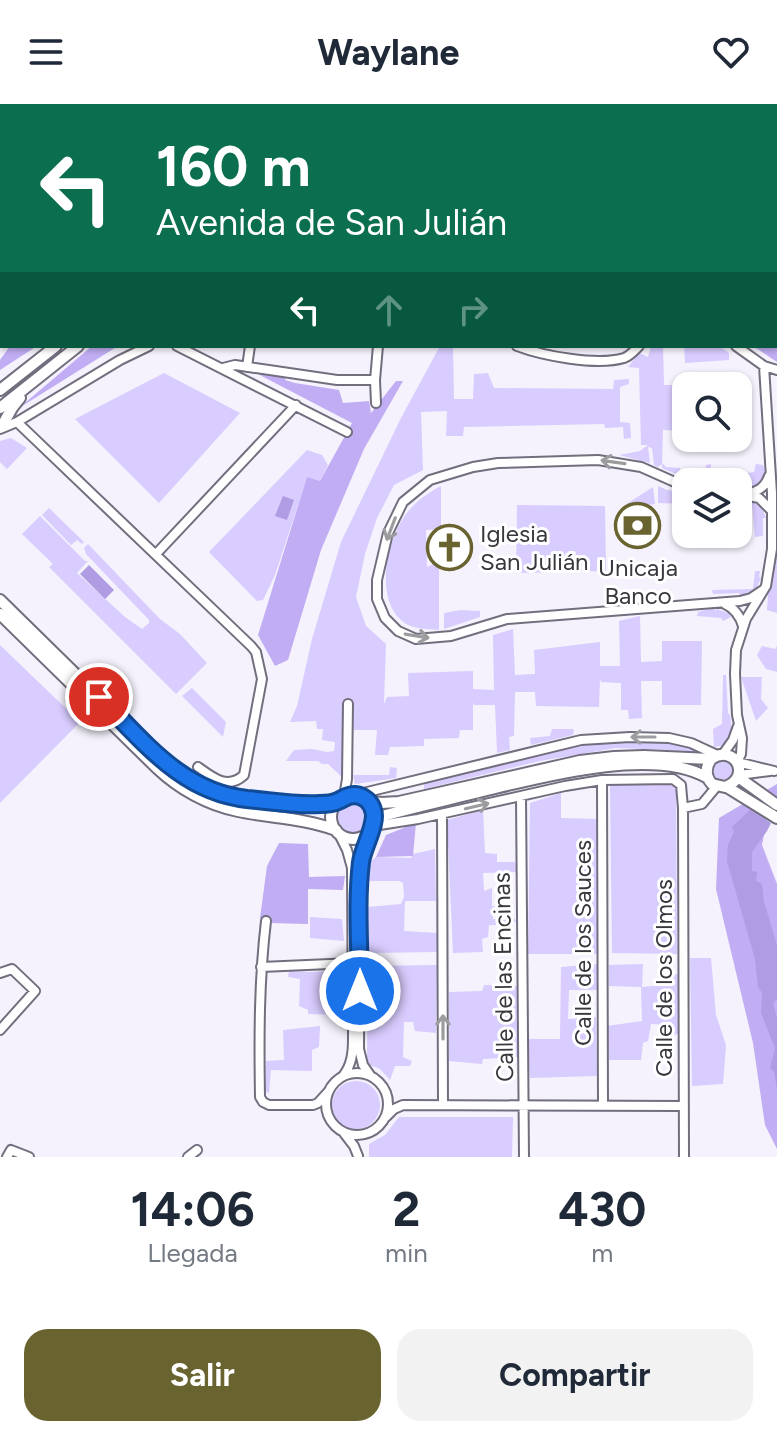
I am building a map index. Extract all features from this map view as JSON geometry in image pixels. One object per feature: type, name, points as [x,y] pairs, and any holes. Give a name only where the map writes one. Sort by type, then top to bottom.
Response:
[{"type":"main road","points":[[0,390],[54,348]]},
{"type":"main road","points":[[0,408],[76,348]]},
{"type":"main road","points":[[0,382],[43,357]]},
{"type":"main road","points":[[1,428],[12,408],[36,380]]},
{"type":"main road","points":[[0,600],[164,761],[185,778],[212,791],[244,798],[307,804],[346,798],[399,802],[598,758],[731,756],[737,762],[738,776],[733,784],[722,787]]},
{"type":"main road","points":[[0,614],[163,774],[202,799],[231,810],[314,823],[347,838],[357,838],[373,824],[559,773],[597,767],[650,765],[693,771],[722,787],[777,805]]},
{"type":"main road","points":[[708,778],[707,767],[717,756]]},
{"type":"main road","points":[[738,776],[751,794],[777,818]]},
{"type":"main road","points":[[337,831],[332,823],[333,808],[346,798]]},
{"type":"main road","points":[[368,801],[373,808],[373,824]]},
{"type":"street","points":[[1,428],[17,422],[145,348]]},
{"type":"street","points":[[181,348],[347,432]]},
{"type":"street","points":[[247,367],[250,348]]},
{"type":"street","points":[[376,403],[378,348]]},
{"type":"street","points":[[524,348],[556,357],[607,361],[627,357],[637,348]]},
{"type":"street","points":[[739,348],[764,366],[777,370]]},
{"type":"street","points":[[222,369],[235,365],[337,380],[375,380]]},
{"type":"street","points":[[757,766],[748,756],[738,725],[735,666],[743,626],[766,586],[772,549],[764,366]]},
{"type":"street","points":[[156,554],[296,405]]},
{"type":"street","points":[[17,422],[256,652],[262,679],[244,775],[231,783],[210,776],[198,767]]},
{"type":"street","points":[[672,481],[641,467],[598,460],[498,463],[430,480],[403,502],[388,533],[377,580],[377,599],[385,618],[398,631],[416,639],[451,636],[507,619],[740,601],[763,590]]},
{"type":"street","points":[[752,492],[766,484],[770,472]]},
{"type":"street","points":[[752,496],[759,498],[772,511]]},
{"type":"street","points":[[716,603],[727,604],[733,609],[743,626]]},
{"type":"street","points":[[348,704],[346,798],[364,791],[581,740],[669,738],[691,743],[717,756],[733,740],[738,725]]},
{"type":"street","points":[[742,738],[737,762],[776,770]]},
{"type":"street","points":[[738,776],[776,770]]},
{"type":"street","points":[[403,1105],[370,1075],[361,1061],[359,1044],[360,880],[362,856],[373,824],[399,823],[602,780],[673,779],[681,785],[683,804],[705,801],[722,787]]},
{"type":"street","name":"Calle de los Sauces","points":[[602,780],[603,1106]]},
{"type":"street","name":"Calle de las Encinas","points":[[521,796],[524,1157]]},
{"type":"street","name":"Calle de los Olmos","points":[[683,804],[684,1157]]},
{"type":"street","points":[[442,814],[443,1105]]},
{"type":"street","points":[[313,1105],[348,1069],[353,1049],[352,868],[337,831]]},
{"type":"street","points":[[266,921],[261,967],[260,1097],[269,1105],[313,1105],[321,1109],[343,1132],[358,1156]]},
{"type":"street","points":[[261,967],[353,963]]},
{"type":"street","points":[[0,973],[12,969],[35,991],[0,1030]]},
{"type":"street","points":[[343,1076],[355,1071],[370,1075]]},
{"type":"street","points":[[382,1085],[388,1099],[386,1117]]},
{"type":"street","points":[[328,1092],[326,1105],[329,1119]]},
{"type":"street","points":[[358,1156],[361,1144],[370,1133],[396,1107],[403,1105],[683,1106]]},
{"type":"street","points":[[343,1132],[357,1135],[370,1133]]},
{"type":"street","points":[[7,1157],[11,1150],[29,1157]]},
{"type":"street","points":[[188,1157],[197,1150]]},
{"type":"shaded area","points":[[9,348],[34,348],[0,370],[0,360]]},
{"type":"shaded area","points":[[90,348],[115,348],[19,408]]},
{"type":"shaded area","points":[[439,348],[453,348],[454,399],[473,399],[474,374],[488,373],[494,388],[613,389],[614,380],[629,379],[629,384],[620,387],[620,422],[630,423],[631,438],[624,439],[623,427],[605,428],[604,424],[464,427],[463,436],[446,436],[447,411],[421,412],[423,470],[394,485],[377,518],[356,597],[366,626],[386,644],[384,704],[387,697],[409,696],[408,673],[473,671],[473,689],[494,690],[493,635],[513,629],[515,675],[535,674],[534,650],[600,642],[600,666],[620,666],[619,621],[640,616],[641,662],[662,661],[662,641],[702,641],[701,705],[662,705],[662,681],[641,681],[642,718],[629,719],[628,710],[621,710],[621,683],[601,682],[600,679],[599,707],[536,706],[535,692],[515,692],[514,736],[509,737],[510,750],[497,753],[495,705],[474,705],[473,702],[473,730],[460,730],[459,738],[424,739],[424,746],[390,747],[388,755],[375,755],[377,730],[353,730],[353,771],[345,771],[343,778],[328,764],[318,761],[286,761],[294,750],[334,751],[335,742],[322,740],[323,729],[317,729],[316,721],[290,722],[341,542]]},
{"type":"shaded area","points":[[650,348],[663,348],[664,385],[672,385],[672,430],[663,430],[662,463],[666,467],[680,468],[672,468],[672,472],[662,468],[662,464],[658,467],[654,465],[652,448],[648,447],[650,463],[619,455],[640,451],[648,445],[641,445],[639,368],[628,367],[639,353],[648,357]]},
{"type":"shaded area","points":[[684,348],[722,348],[729,353],[729,360],[685,363]]},
{"type":"shaded area","points":[[756,348],[777,348],[777,362]]},
{"type":"shaded area","points":[[254,372],[286,376],[285,380],[295,383],[339,390],[343,403],[369,401],[371,413],[396,381],[403,381],[364,449],[321,550],[288,660],[275,666],[258,635],[307,477],[320,481],[352,423]]},
{"type":"shaded area","points":[[164,373],[240,413],[159,503],[75,419]]},
{"type":"shaded area","points":[[11,438],[27,448],[7,469],[0,462],[0,441]]},
{"type":"shaded area","points":[[307,450],[322,455],[328,465],[320,481],[307,478],[275,575],[263,600],[257,601],[209,552]]},
{"type":"shaded area","points":[[756,464],[763,465],[765,472],[761,484],[752,488],[752,472]]},
{"type":"shaded area","points":[[777,466],[777,613],[767,610]]},
{"type":"shaded area","points":[[441,486],[441,529],[426,530],[427,567],[439,561],[439,630],[423,629],[408,625],[397,616],[386,588],[386,571],[393,539],[407,513],[427,494]]},
{"type":"shaded area","points":[[658,486],[671,490],[672,504],[658,503]]},
{"type":"shaded area","points":[[653,487],[655,504],[641,506],[641,510],[625,509],[625,505]]},
{"type":"shaded area","points":[[283,496],[294,500],[287,520],[275,516]]},
{"type":"shaded area","points":[[752,502],[762,509],[766,518],[763,518],[763,536],[755,537]]},
{"type":"shaded area","points":[[517,505],[605,506],[606,571],[516,573]]},
{"type":"shaded area","points":[[49,508],[84,542],[82,544],[77,540],[71,545],[42,515]]},
{"type":"shaded area","points":[[40,516],[88,561],[77,573],[125,617],[142,629],[149,623],[86,554],[84,548],[88,544],[207,663],[176,694],[49,567],[53,564],[22,534]]},
{"type":"shaded area","points":[[89,565],[114,590],[105,599],[80,574]]},
{"type":"shaded area","points":[[755,571],[760,571],[761,578],[755,591],[740,596],[739,593],[713,594],[712,590],[753,589]]},
{"type":"shaded area","points":[[715,607],[715,611],[728,613],[731,617],[723,621],[721,618],[697,616],[698,612]]},
{"type":"shaded area","points":[[480,611],[480,617],[444,629],[444,613]]},
{"type":"shaded area","points":[[0,645],[80,722],[0,803]]},
{"type":"shaded area","points":[[762,646],[775,649],[777,646],[777,672],[766,669],[757,655]]},
{"type":"shaded area","points":[[723,675],[726,675],[731,731],[726,745],[714,747],[713,729],[722,724]]},
{"type":"shaded area","points":[[741,677],[762,677],[761,699],[768,708],[756,721]]},
{"type":"shaded area","points":[[192,688],[226,722],[223,737],[182,696]]},
{"type":"shaded area","points":[[552,729],[574,729],[573,735],[531,745],[530,738],[550,736]]},
{"type":"shaded area","points":[[582,742],[684,744],[696,751],[697,755],[671,750],[616,748],[540,761],[424,789],[424,783]]},
{"type":"shaded area","points":[[724,760],[732,763],[735,771],[732,779],[724,782],[716,779],[713,771],[716,763]]},
{"type":"shaded area","points":[[390,767],[397,768],[396,778],[355,784],[353,775],[389,775]]},
{"type":"shaded area","points":[[777,784],[777,806],[770,806],[762,845],[777,884],[777,1149],[765,1125],[753,1043],[716,889],[719,818]]},
{"type":"shaded area","points":[[610,785],[676,785],[677,954],[612,953]]},
{"type":"shaded area","points":[[561,793],[561,818],[597,819],[598,954],[528,954],[530,803]]},
{"type":"shaded area","points":[[353,799],[366,804],[371,817],[366,830],[353,835],[340,830],[335,817],[340,804]]},
{"type":"shaded area","points":[[483,810],[485,853],[497,854],[497,862],[515,862],[517,872],[483,873],[484,891],[492,888],[492,906],[497,907],[492,909],[493,919],[513,918],[516,922],[489,925],[488,937],[482,939],[483,952],[453,953],[447,820]]},
{"type":"shaded area","points":[[750,810],[771,823],[752,852],[752,871],[757,872],[756,881],[762,884],[777,945],[777,999],[773,1003],[777,1018],[777,1089],[774,1072],[770,1068],[775,1048],[761,1013],[762,993],[758,987],[755,959],[727,861],[728,845],[734,832],[732,827]]},
{"type":"shaded area","points":[[416,823],[413,856],[376,857],[386,835]]},
{"type":"shaded area","points":[[279,843],[308,844],[309,877],[345,876],[343,890],[308,889],[308,924],[269,923],[260,918],[267,866]]},
{"type":"shaded area","points":[[435,849],[436,901],[405,901],[404,931],[438,933],[439,952],[368,953],[367,907],[401,904],[404,897],[403,883],[399,881],[368,881],[367,864],[376,857],[411,858],[413,854]]},
{"type":"shaded area","points":[[310,917],[342,919],[344,941],[310,938]]},
{"type":"shaded area","points":[[690,958],[711,958],[716,1015],[726,1045],[723,1084],[692,1086]]},
{"type":"shaded area","points":[[597,964],[597,990],[569,990],[568,1019],[596,1017],[597,1076],[530,1078],[527,1039],[560,1039],[561,967]]},
{"type":"shaded area","points":[[643,964],[642,987],[663,985],[668,976],[678,974],[678,1034],[669,1035],[668,1025],[651,1024],[648,1041],[643,1043],[641,1060],[609,1060],[607,1026],[642,1021],[641,987],[609,986],[609,965]]},
{"type":"shaded area","points":[[437,965],[436,1033],[415,1031],[413,1022],[404,1022],[403,1057],[412,1061],[410,1066],[395,1066],[390,1080],[380,1069],[367,1064],[368,966]]},
{"type":"shaded area","points":[[289,971],[343,971],[344,1015],[308,1014],[308,1010],[299,1006],[300,979],[288,977]]},
{"type":"shaded area","points":[[484,985],[520,986],[520,1057],[483,1059],[482,1064],[449,1061],[449,992],[482,991]]},
{"type":"shaded area","points":[[320,1026],[319,1047],[312,1050],[312,1071],[271,1070],[269,1093],[265,1091],[266,1061],[284,1060],[283,1030]]},
{"type":"shaded area","points":[[356,1081],[373,1088],[380,1105],[373,1122],[356,1129],[339,1122],[332,1105],[339,1088]]},
{"type":"shaded area","points":[[399,1117],[513,1117],[512,1157],[369,1157],[369,1144],[385,1135]]},
{"type":"place","name":"Unicaja Banco","points":[[638,525]]},
{"type":"place","name":"Iglesia San Julián","points":[[449,547]]},
{"type":"route","points":[[99,697],[177,772],[212,791],[302,804],[327,803],[353,795],[369,802],[375,818],[362,856],[360,991]]}]
